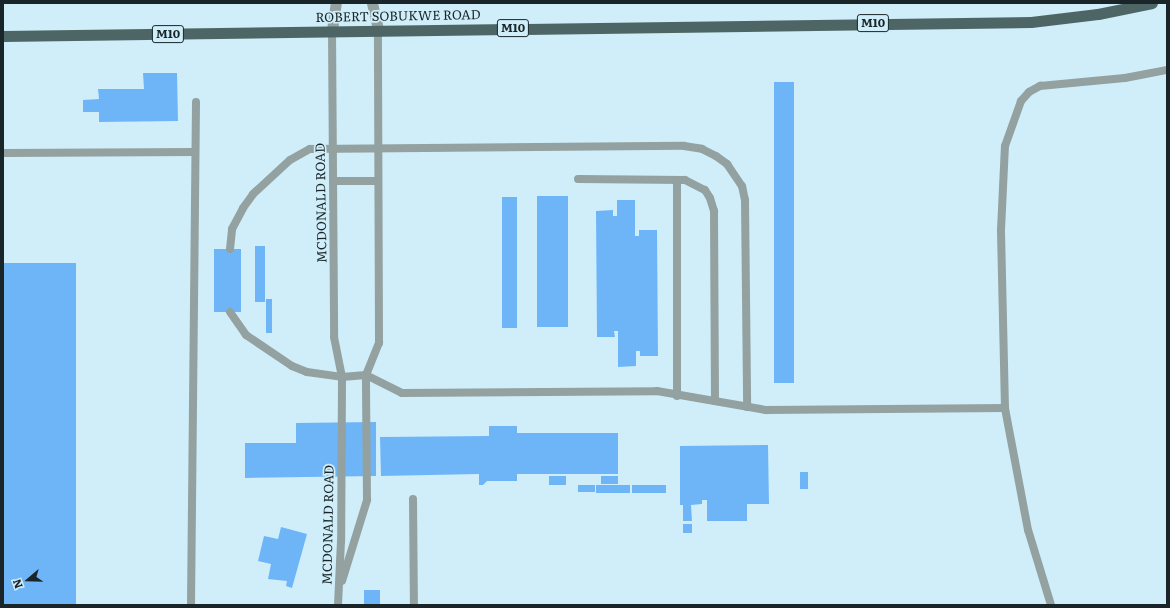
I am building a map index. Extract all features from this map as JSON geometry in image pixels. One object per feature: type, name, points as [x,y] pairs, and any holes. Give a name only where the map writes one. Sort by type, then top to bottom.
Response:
[{"type":"main road","name":"ROBERT SOBUKWE ROAD","points":[[3,36],[332,30],[1032,22],[1098,14],[1152,3]]},
{"type":"street","points":[[332,30],[336,3]]},
{"type":"street","points":[[372,3],[378,30]]},
{"type":"lane","name":"MCDONALD ROAD","points":[[332,30],[334,337],[342,376],[341,541],[338,594]]},
{"type":"lane","name":"MCDONALD ROAD","points":[[338,594],[367,500],[366,375],[379,343],[377,181],[378,30]]},
{"type":"lane","points":[[1051,605],[1028,530],[1005,408],[1002,190],[1005,146],[1015,113],[1029,92],[1040,86],[1125,78],[1167,70]]},
{"type":"lane","points":[[191,605],[196,102]]},
{"type":"lane","points":[[230,249],[232,230],[242,208],[253,194],[290,160],[310,149],[684,146],[702,149],[716,156],[736,176],[745,200],[747,407]]},
{"type":"lane","points":[[3,153],[195,152]]},
{"type":"lane","points":[[578,179],[677,180],[695,183],[705,190],[710,198],[714,211],[715,401]]},
{"type":"lane","points":[[677,180],[677,396]]},
{"type":"lane","points":[[333,181],[377,181]]},
{"type":"lane","points":[[230,312],[246,335],[277,358],[307,372],[342,376],[366,375],[402,393],[657,391],[677,396],[766,410],[1005,408]]},
{"type":"lane","points":[[413,499],[414,605]]},
{"type":"lane","points":[[338,594],[338,605]]},
{"type":"building","points":[[143,73],[177,73],[178,121],[99,122],[99,112],[83,112],[83,100],[99,99],[98,89],[144,89]]},
{"type":"building","points":[[774,82],[794,82],[794,383],[774,383]]},
{"type":"building","points":[[537,196],[568,196],[568,327],[537,327]]},
{"type":"building","points":[[502,197],[517,197],[517,328],[502,328]]},
{"type":"building","points":[[617,200],[635,200],[635,236],[639,236],[639,230],[657,230],[658,356],[640,356],[640,351],[636,351],[636,366],[618,367],[618,331],[614,331],[615,337],[597,337],[596,211],[613,210],[613,216],[617,216]]},
{"type":"building","points":[[255,246],[265,246],[265,302],[255,302]]},
{"type":"building","points":[[214,249],[241,249],[241,312],[214,312]]},
{"type":"building","points":[[3,263],[76,263],[76,605],[3,605]]},
{"type":"building","points":[[266,299],[272,299],[272,333],[266,333]]},
{"type":"building","points":[[376,422],[376,476],[245,478],[245,443],[296,443],[296,423]]},
{"type":"building","points":[[489,426],[517,426],[517,433],[618,433],[618,474],[517,474],[517,481],[487,481],[483,485],[479,485],[479,474],[381,476],[380,437],[489,436]]},
{"type":"building","points":[[768,445],[769,504],[747,504],[747,521],[707,521],[707,500],[702,500],[702,504],[691,505],[692,521],[683,521],[683,505],[680,505],[680,446]]},
{"type":"building","points":[[800,472],[808,472],[808,489],[800,489]]},
{"type":"building","points":[[549,476],[566,476],[566,485],[549,485]]},
{"type":"building","points":[[601,476],[618,476],[618,484],[601,484]]},
{"type":"building","points":[[578,485],[595,485],[595,492],[578,492]]},
{"type":"building","points":[[596,485],[630,485],[630,493],[596,493]]},
{"type":"building","points":[[632,485],[666,485],[666,493],[632,493]]},
{"type":"building","points":[[683,524],[692,524],[692,533],[683,533]]},
{"type":"building","points":[[281,527],[307,534],[292,588],[286,586],[287,581],[268,579],[271,564],[258,561],[264,536],[278,539]]},
{"type":"building","points":[[364,590],[380,590],[380,605],[364,605]]}]
